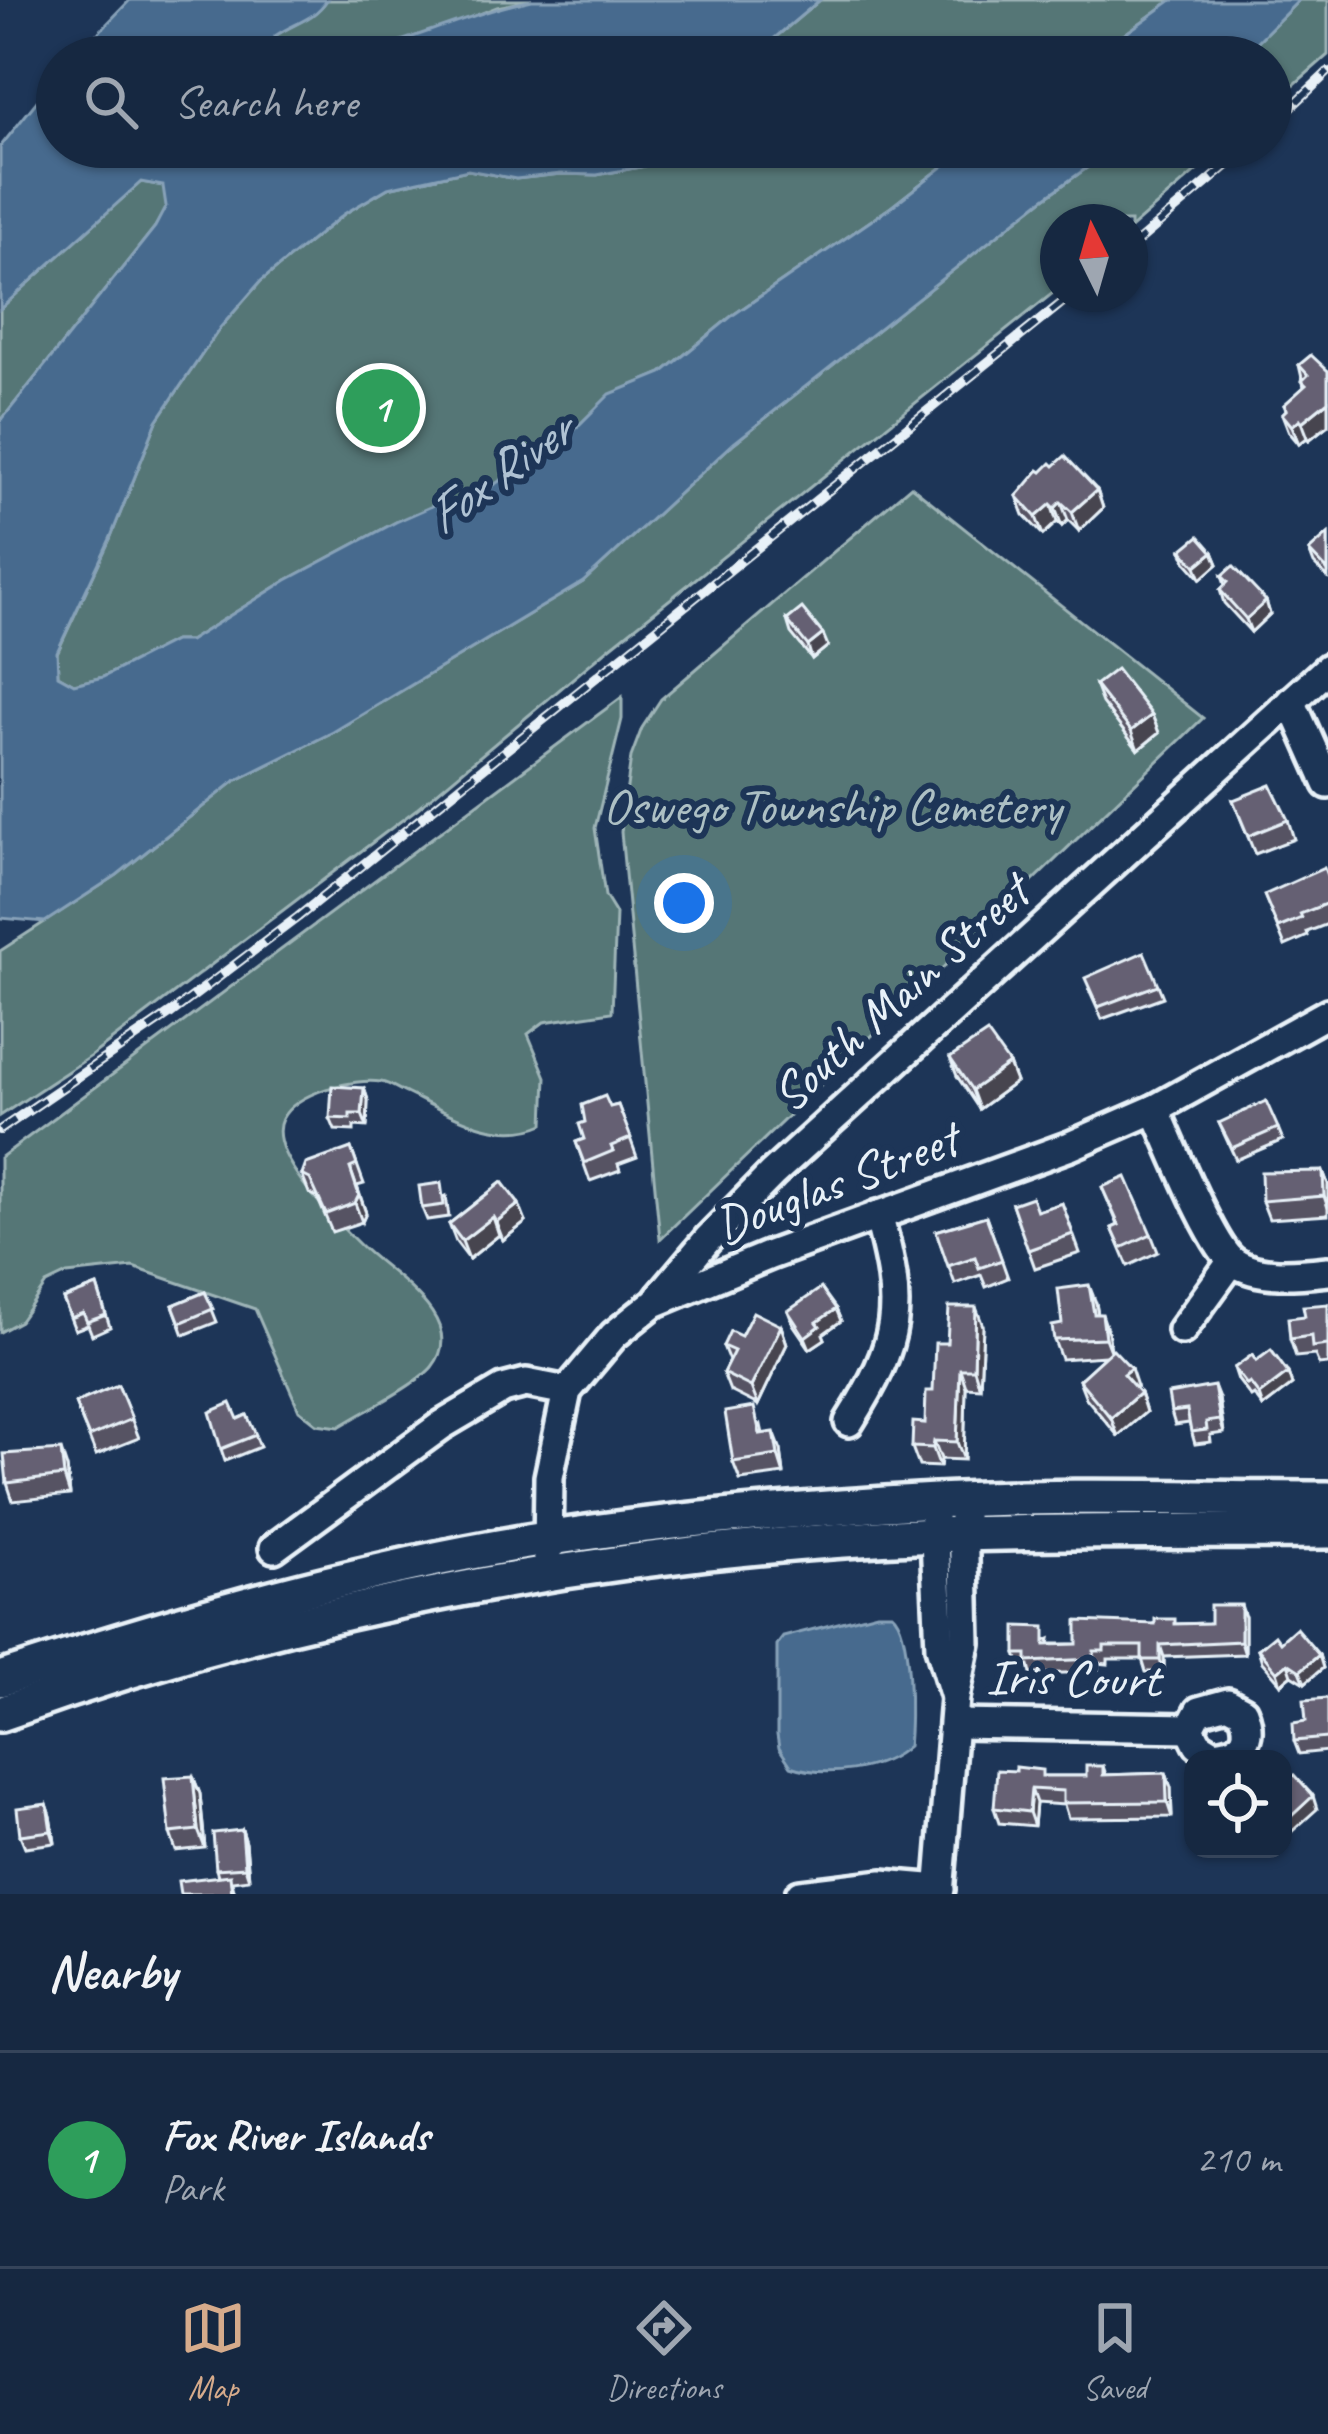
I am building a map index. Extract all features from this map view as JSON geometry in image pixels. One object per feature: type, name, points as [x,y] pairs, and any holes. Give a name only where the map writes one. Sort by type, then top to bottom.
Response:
[{"type":"main road","points":[[0,1714],[268,1631],[699,1521],[949,1518],[1328,1499]]},
{"type":"main road","points":[[949,1518],[1328,1531]]},
{"type":"main road","points":[[0,1679],[120,1639],[432,1560],[548,1557]]},
{"type":"street","name":"South Main Street","points":[[654,1303],[772,1174],[1328,668]]},
{"type":"street","points":[[1291,701],[1328,784]]},
{"type":"street","name":"Douglas Street","points":[[548,1557],[549,1477],[567,1391],[614,1335],[654,1303],[1070,1146],[1155,1109],[1328,1012]]},
{"type":"street","points":[[1155,1109],[1210,1228],[1232,1261],[1266,1272],[1328,1271]]},
{"type":"street","points":[[849,1422],[880,1374],[895,1327],[894,1276],[878,1215]]},
{"type":"street","points":[[1181,1330],[1232,1261]]},
{"type":"street","points":[[274,1548],[442,1425],[503,1388],[526,1383],[567,1391]]},
{"type":"street","points":[[800,1894],[882,1884],[939,1892],[955,1711],[940,1647],[949,1518]]},
{"type":"street","name":"Iris Court","points":[[955,1711],[1190,1728]]},
{"type":"green space","points":[[327,0],[532,0],[497,7],[421,36],[275,36]]},
{"type":"green space","points":[[820,0],[1172,0],[1122,36],[777,36]]},
{"type":"green space","points":[[1299,0],[1328,0],[1328,55],[1292,87],[1292,36],[1263,36]]},
{"type":"green space","points":[[634,168],[941,168],[733,315],[662,373],[610,395],[577,427],[462,508],[396,522],[287,580],[189,641],[174,641],[103,677],[74,684],[58,675],[57,653],[157,421],[220,328],[261,281],[344,214],[388,188],[468,170],[516,179]]},
{"type":"green space","points":[[1087,168],[1200,168],[1148,213],[1148,204],[1040,204],[1040,303],[609,648],[418,808],[91,1056],[0,1116],[0,951],[117,875],[235,781],[333,732],[583,582],[734,443],[1042,200]]},
{"type":"green space","points":[[141,182],[164,186],[167,206],[155,227],[0,422],[0,309]]},
{"type":"green space","name":"Oswego Township Cemetery","points":[[911,486],[1203,718],[660,1239],[621,832],[631,757],[661,699]]},
{"type":"green space","points":[[622,697],[622,719],[595,828],[605,896],[616,914],[612,1012],[544,1022],[528,1034],[546,1077],[544,1124],[527,1130],[491,1129],[387,1084],[369,1081],[312,1094],[282,1119],[279,1134],[284,1150],[306,1187],[434,1315],[441,1349],[432,1367],[339,1427],[317,1424],[299,1410],[255,1309],[133,1267],[67,1274],[46,1284],[20,1321],[0,1332],[0,1158]]},
{"type":"water","points":[[130,0],[327,0],[310,17],[275,36],[95,36]]},
{"type":"water","points":[[532,0],[820,0],[777,36],[413,36]]},
{"type":"water","points":[[1172,0],[1299,0],[1263,36],[1122,36]]},
{"type":"water","points":[[36,102],[36,168],[634,168],[516,179],[468,170],[388,188],[344,214],[261,281],[220,328],[157,421],[110,539],[57,652],[58,675],[74,684],[103,677],[174,641],[189,641],[287,580],[396,522],[439,503],[462,507],[577,427],[610,394],[662,373],[733,315],[941,168],[1087,168],[734,443],[583,582],[333,732],[235,781],[117,875],[45,922],[0,918],[0,422],[155,227],[166,206],[163,186],[141,182],[0,309],[0,147]]},
{"type":"water","points":[[892,1613],[903,1637],[910,1697],[908,1746],[883,1761],[852,1770],[791,1766],[777,1735],[777,1645],[783,1637]]},
{"type":"building","points":[[1311,355],[1328,371],[1328,401],[1292,426],[1282,414],[1287,409],[1284,405],[1306,385],[1302,381],[1308,375],[1299,365]]},
{"type":"building","points":[[1065,456],[1097,490],[1072,512],[1061,502],[1036,517],[1017,496],[1039,470]]},
{"type":"building","points":[[1328,534],[1328,571],[1309,551]]},
{"type":"building","points":[[1199,536],[1213,552],[1196,566],[1182,550]]},
{"type":"building","points":[[1233,566],[1266,601],[1246,619],[1220,590],[1228,582],[1222,576]]},
{"type":"building","points":[[802,608],[823,634],[808,646],[787,620]]},
{"type":"building","points":[[1116,669],[1152,715],[1131,731],[1095,685]]},
{"type":"building","points":[[1271,785],[1288,820],[1248,836],[1233,800]]},
{"type":"building","points":[[1324,868],[1328,903],[1278,928],[1264,895]]},
{"type":"building","points":[[1144,952],[1158,985],[1098,1007],[1085,978]]},
{"type":"building","points":[[987,1033],[1009,1064],[972,1090],[950,1058]]},
{"type":"building","points":[[332,1086],[364,1088],[362,1114],[330,1118]]},
{"type":"building","points":[[605,1096],[610,1107],[618,1105],[631,1138],[584,1163],[576,1142],[584,1139],[579,1124],[585,1122],[582,1105]]},
{"type":"building","points":[[1266,1101],[1278,1128],[1232,1148],[1219,1123]]},
{"type":"building","points":[[351,1148],[357,1165],[350,1168],[359,1195],[355,1203],[326,1214],[310,1179],[302,1175],[306,1164]]},
{"type":"building","points":[[1323,1171],[1324,1196],[1262,1201],[1261,1172]]},
{"type":"building","points":[[1126,1177],[1151,1234],[1121,1248],[1112,1228],[1119,1225],[1102,1187]]},
{"type":"building","points":[[502,1182],[519,1204],[462,1241],[449,1224]]},
{"type":"building","points":[[441,1183],[444,1205],[422,1208],[419,1186]]},
{"type":"building","points":[[1032,1197],[1037,1211],[1062,1203],[1073,1234],[1028,1250],[1012,1204]]},
{"type":"building","points":[[986,1216],[1002,1260],[979,1268],[975,1257],[948,1266],[936,1231]]},
{"type":"building","points":[[1089,1285],[1094,1314],[1102,1314],[1105,1338],[1054,1340],[1052,1326],[1062,1324],[1058,1289]]},
{"type":"building","points":[[97,1286],[106,1315],[87,1322],[83,1313],[71,1318],[63,1299]]},
{"type":"building","points":[[821,1288],[836,1309],[805,1337],[788,1311]]},
{"type":"building","points":[[205,1292],[213,1309],[180,1323],[173,1305]]},
{"type":"building","points":[[1328,1304],[1328,1345],[1312,1347],[1311,1336],[1290,1339],[1288,1318],[1305,1316],[1303,1306]]},
{"type":"building","points":[[949,1307],[976,1307],[974,1369],[960,1369],[957,1442],[912,1447],[913,1422],[925,1423],[926,1391],[933,1391],[935,1343],[947,1343]]},
{"type":"building","points":[[753,1312],[781,1326],[751,1387],[723,1373],[734,1351],[723,1346],[730,1331],[741,1336]]},
{"type":"building","points":[[1113,1349],[1131,1368],[1123,1374],[1140,1393],[1111,1418],[1079,1380]]},
{"type":"building","points":[[1271,1350],[1288,1373],[1259,1395],[1234,1368],[1252,1355],[1256,1361]]},
{"type":"building","points":[[118,1385],[132,1419],[89,1437],[75,1403]]},
{"type":"building","points":[[1214,1386],[1220,1420],[1206,1422],[1207,1430],[1191,1432],[1187,1410],[1171,1412],[1168,1394]]},
{"type":"building","points":[[231,1403],[238,1419],[247,1415],[256,1435],[221,1449],[210,1412]]},
{"type":"building","points":[[754,1407],[760,1434],[774,1432],[778,1455],[733,1462],[725,1412]]},
{"type":"building","points":[[61,1450],[64,1476],[7,1483],[4,1454]]},
{"type":"building","points":[[1210,1605],[1241,1605],[1241,1641],[1160,1645],[1160,1660],[1142,1660],[1142,1646],[1104,1646],[1104,1651],[1094,1651],[1094,1659],[1027,1662],[1027,1654],[1016,1654],[1016,1626],[1045,1627],[1045,1645],[1077,1644],[1077,1621],[1210,1623]]},
{"type":"building","points":[[1296,1628],[1319,1655],[1300,1671],[1288,1663],[1277,1672],[1258,1649],[1275,1635],[1280,1642]]},
{"type":"building","points":[[1328,1698],[1328,1738],[1294,1741],[1293,1723],[1306,1721],[1304,1700]]},
{"type":"building","points":[[1086,1766],[1103,1766],[1103,1775],[1166,1773],[1167,1802],[1063,1803],[1063,1791],[1031,1789],[1029,1812],[994,1808],[997,1770],[1016,1771],[1016,1767],[1042,1770],[1042,1776],[1086,1776]]},
{"type":"building","points":[[193,1776],[198,1830],[170,1833],[164,1778]]},
{"type":"building","points":[[1292,1776],[1313,1796],[1292,1816]]},
{"type":"building","points":[[47,1804],[51,1831],[20,1835],[17,1808]]},
{"type":"building","points":[[242,1830],[245,1867],[216,1869],[213,1833]]},
{"type":"building","points":[[230,1875],[232,1894],[180,1894],[178,1881]]},
{"type":"railway","points":[[1292,106],[1328,72]]},
{"type":"railway","points":[[1148,233],[1224,168]]},
{"type":"railway","points":[[0,1130],[171,1013],[298,917],[1051,312]]},
{"type":"place","name":"Fox River Islands","points":[[381,408]]},
{"type":"water label","name":"Fox River","points":[[498,473]]}]
